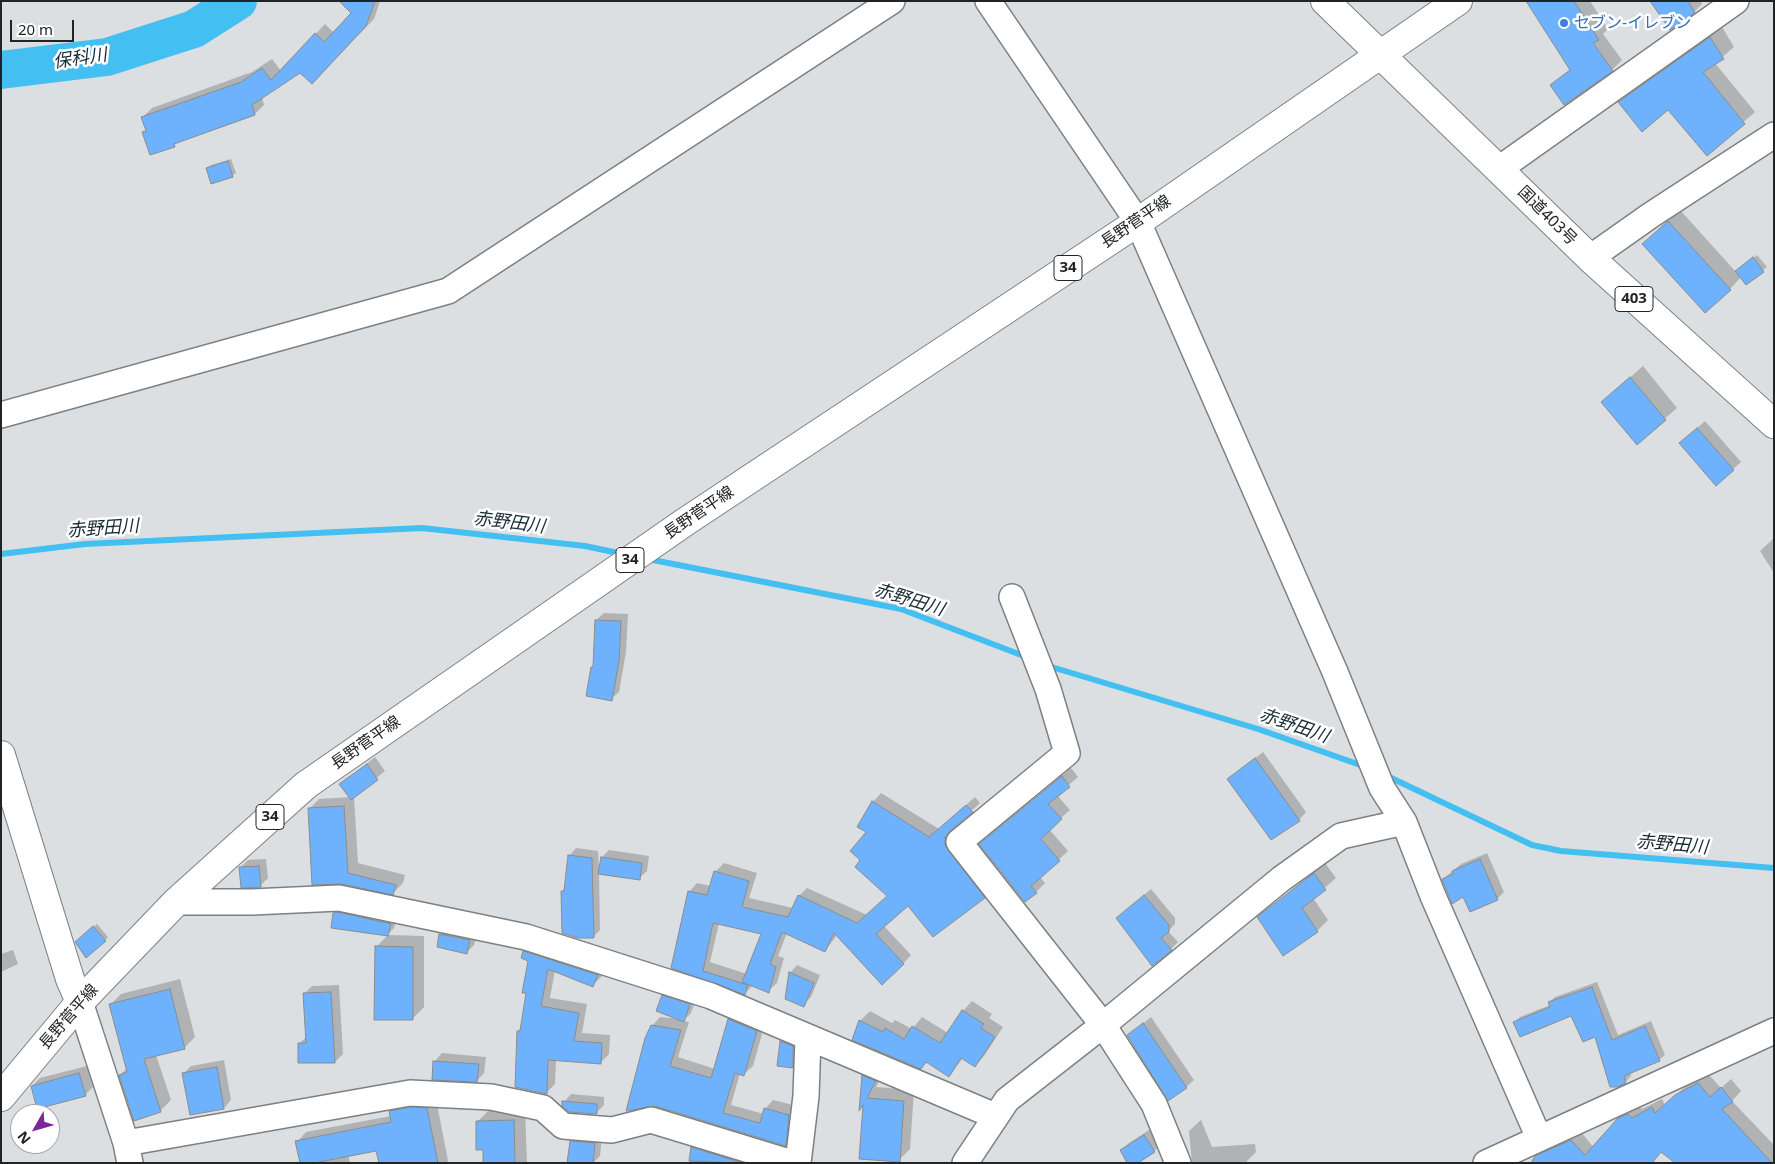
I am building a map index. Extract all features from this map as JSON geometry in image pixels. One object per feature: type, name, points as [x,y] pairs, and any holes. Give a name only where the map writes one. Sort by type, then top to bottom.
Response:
[{"type":"main road","name":"国道403号","points":[[1325,1],[1590,258],[1774,424]]},
{"type":"main road","name":"長野菅平線","points":[[1,1098],[80,1002],[176,902],[306,785],[674,530],[1138,222],[1458,1]]},
{"type":"main road","points":[[1,755],[8,800],[70,980],[80,1002]]},
{"type":"street","points":[[1,415],[448,291],[892,1]]},
{"type":"street","points":[[988,1],[1138,222],[1336,672],[1382,788],[1404,822],[1433,896],[1540,1138]]},
{"type":"street","points":[[1499,168],[1736,1]]},
{"type":"street","points":[[1590,258],[1651,215],[1774,135]]},
{"type":"street","points":[[1012,597],[1048,689],[1067,753],[959,842],[1103,1025],[1154,1104],[1178,1163]]},
{"type":"street","points":[[965,1163],[1007,1100],[1103,1025],[1281,879],[1341,836],[1404,822]]},
{"type":"street","points":[[176,902],[252,902],[339,898],[526,937],[711,996],[995,1116]]},
{"type":"street","points":[[80,1002],[128,1153],[410,1092],[491,1097],[543,1108],[563,1126],[612,1130],[651,1120],[792,1163]]},
{"type":"street","points":[[1486,1163],[1774,1031]]},
{"type":"street","points":[[798,1163],[806,1096],[808,1038]]},
{"type":"building","points":[[339,1],[375,1],[366,26],[312,84],[300,73],[252,105],[255,115],[174,144],[175,147],[150,155],[142,132],[146,131],[141,117],[241,82],[262,68],[271,80],[315,33],[324,42],[351,13]]},
{"type":"building","points":[[1526,1],[1574,1],[1599,40],[1593,43],[1613,71],[1564,105],[1550,85],[1570,70]]},
{"type":"building","points":[[1650,1],[1688,1],[1695,13],[1670,30]]},
{"type":"building","points":[[1710,37],[1724,59],[1703,72],[1745,124],[1707,156],[1668,110],[1642,132],[1618,102]]},
{"type":"building","points":[[228,161],[233,177],[211,184],[206,168]]},
{"type":"building","points":[[1668,221],[1731,290],[1705,313],[1642,244]]},
{"type":"building","points":[[1753,257],[1764,272],[1746,285],[1735,271]]},
{"type":"building","points":[[1630,377],[1666,420],[1637,445],[1601,402]]},
{"type":"building","points":[[1697,428],[1734,470],[1716,486],[1679,443]]},
{"type":"building","points":[[595,620],[621,621],[619,661],[612,701],[586,696],[591,667],[593,667]]},
{"type":"building","points":[[1255,758],[1300,821],[1271,840],[1227,779]]},
{"type":"building","points":[[367,764],[378,780],[351,800],[339,784]]},
{"type":"building","points":[[1062,776],[1070,787],[1048,804],[1062,819],[1041,839],[1060,861],[1031,886],[1037,893],[1025,902],[979,844]]},
{"type":"building","points":[[872,801],[929,837],[966,805],[973,812],[950,831],[945,837],[945,845],[985,898],[933,937],[908,906],[876,934],[904,964],[882,985],[834,933],[825,952],[782,932],[770,964],[776,967],[769,993],[742,982],[761,934],[713,923],[703,971],[748,985],[745,995],[671,968],[688,891],[707,895],[714,871],[749,881],[742,907],[788,917],[798,895],[857,923],[887,896],[855,867],[860,860],[850,851],[866,832],[857,827]]},
{"type":"building","points":[[344,806],[348,873],[396,885],[393,895],[342,884],[312,885],[308,808]]},
{"type":"building","points":[[568,855],[592,858],[594,938],[578,938],[562,933],[561,891],[564,891]]},
{"type":"building","points":[[601,857],[642,863],[640,880],[598,874]]},
{"type":"building","points":[[1480,859],[1498,900],[1470,912],[1463,897],[1452,904],[1442,879],[1453,874],[1452,871]]},
{"type":"building","points":[[259,866],[261,887],[241,888],[239,867]]},
{"type":"building","points":[[1314,873],[1326,890],[1302,908],[1318,932],[1283,956],[1257,917]]},
{"type":"building","points":[[1144,895],[1169,925],[1169,932],[1161,938],[1172,950],[1152,966],[1116,918]]},
{"type":"building","points":[[338,912],[391,924],[388,936],[331,928],[333,913]]},
{"type":"building","points":[[93,926],[106,941],[86,958],[75,942]]},
{"type":"building","points":[[439,934],[470,940],[467,954],[437,947]]},
{"type":"building","points":[[375,946],[413,947],[413,1020],[374,1020]]},
{"type":"building","points":[[523,951],[598,975],[593,987],[548,969],[541,1006],[579,1013],[574,1041],[602,1043],[601,1064],[548,1060],[547,1094],[515,1087],[517,1031],[520,1031],[526,993],[522,993],[528,961],[521,958]]},
{"type":"building","points":[[789,972],[814,983],[804,1007],[785,999]]},
{"type":"building","points":[[1592,987],[1612,1040],[1645,1026],[1660,1061],[1624,1076],[1626,1083],[1617,1087],[1610,1087],[1595,1037],[1583,1042],[1571,1016],[1520,1037],[1513,1022],[1550,1007],[1548,1002]]},
{"type":"building","points":[[170,989],[185,1049],[144,1059],[161,1112],[134,1121],[119,1075],[127,1072],[109,1004]]},
{"type":"building","points":[[331,992],[335,1063],[298,1063],[298,1043],[306,1043],[303,993]]},
{"type":"building","points":[[662,995],[690,1004],[684,1022],[656,1011]]},
{"type":"building","points":[[962,1010],[984,1024],[981,1028],[995,1037],[975,1067],[961,1058],[949,1077],[926,1062],[921,1069],[852,1040],[859,1020],[883,1032],[885,1028],[904,1039],[912,1026],[940,1043]]},
{"type":"building","points":[[728,1019],[757,1031],[744,1076],[735,1073],[723,1113],[760,1123],[764,1108],[789,1115],[786,1146],[655,1106],[626,1111],[645,1038],[651,1025],[681,1030],[670,1066],[711,1078]]},
{"type":"building","points":[[1143,1023],[1187,1088],[1168,1101],[1127,1035]]},
{"type":"building","points":[[780,1041],[793,1046],[793,1068],[777,1066]]},
{"type":"building","points":[[433,1061],[479,1064],[477,1082],[432,1080]]},
{"type":"building","points":[[217,1067],[224,1109],[190,1115],[182,1073]]},
{"type":"building","points":[[79,1073],[86,1096],[56,1104],[36,1104],[31,1086]]},
{"type":"building","points":[[862,1075],[876,1081],[867,1098],[904,1101],[900,1162],[859,1159],[863,1105],[859,1111]]},
{"type":"building","points":[[1698,1083],[1710,1097],[1721,1087],[1733,1102],[1722,1109],[1772,1163],[1675,1163],[1661,1152],[1652,1163],[1531,1163],[1535,1156],[1571,1140],[1585,1155],[1618,1118],[1628,1114],[1632,1118],[1652,1107],[1655,1113],[1675,1095]]},
{"type":"building","points":[[562,1101],[597,1104],[597,1114],[569,1112],[562,1106]]},
{"type":"building","points":[[411,1107],[427,1108],[438,1163],[379,1163],[376,1151],[314,1163],[300,1163],[295,1141],[391,1122],[389,1111]]},
{"type":"building","points":[[514,1120],[515,1163],[483,1163],[483,1150],[476,1150],[476,1121]]},
{"type":"building","points":[[1144,1135],[1155,1152],[1138,1163],[1127,1163],[1120,1150]]},
{"type":"building","points":[[570,1141],[595,1143],[593,1163],[567,1163]]},
{"type":"building","points":[[691,1147],[742,1163],[689,1161]]},
{"type":"waterway","name":"保科川","points":[[1,70],[107,57],[194,29],[238,1]]},
{"type":"waterway","name":"赤野田川","points":[[1,554],[85,544],[422,528],[585,546],[623,554]]},
{"type":"waterway","name":"赤野田川","points":[[648,559],[901,609],[1029,658]]},
{"type":"waterway","name":"赤野田川","points":[[1045,665],[1258,729],[1366,767]]},
{"type":"waterway","name":"赤野田川","points":[[1385,775],[1532,845],[1561,851],[1774,868]]},
{"type":"place","name":"セブン-イレブン","points":[[1564,23]]}]
